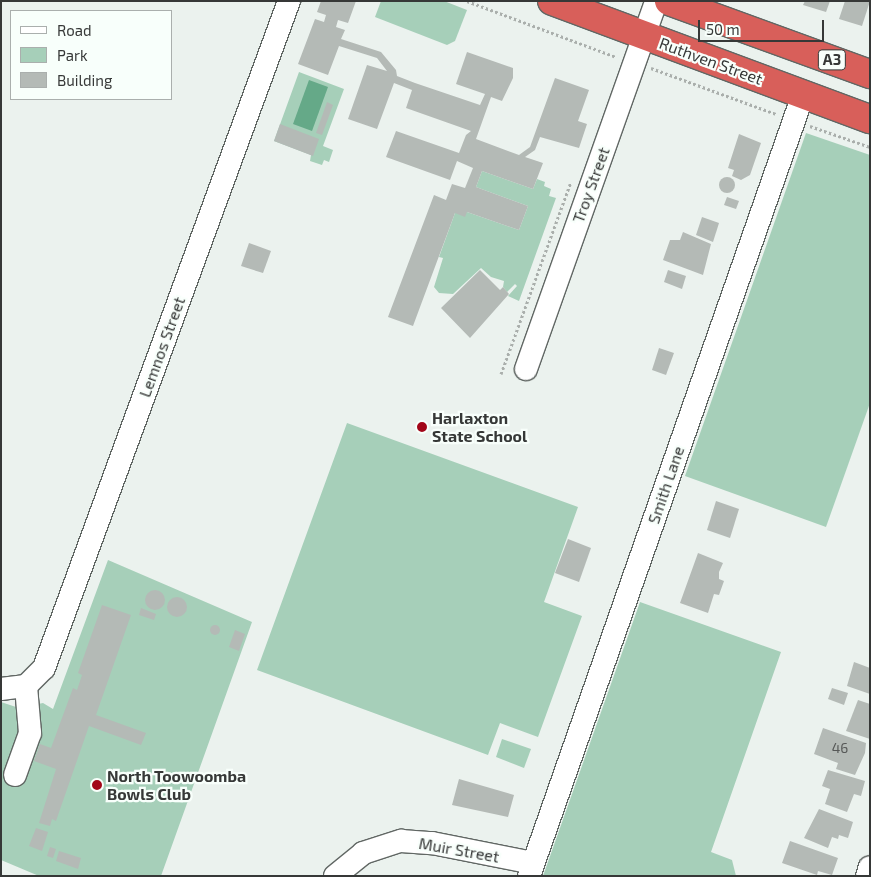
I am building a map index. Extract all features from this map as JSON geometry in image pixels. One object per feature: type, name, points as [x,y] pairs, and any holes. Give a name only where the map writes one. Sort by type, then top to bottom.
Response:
[{"type":"highway","name":"Ruthven Street","points":[[552,1],[644,37],[870,119]]},
{"type":"highway","name":"A3","points":[[669,1],[870,74]]},
{"type":"street","name":"Lemnos Street","points":[[26,686],[44,668],[289,1]]},
{"type":"street","name":"Troy Street","points":[[526,369],[656,1]]},
{"type":"street","name":"Smith Lane","points":[[531,870],[803,95]]},
{"type":"street","points":[[1,690],[26,686],[30,733],[15,775]]},
{"type":"street","name":"Muir Street","points":[[335,876],[363,853],[401,841],[432,843],[531,870]]},
{"type":"street","points":[[867,876],[870,867]]},
{"type":"path","points":[[467,1],[870,147]]},
{"type":"green space","points":[[381,1],[444,1],[467,10],[455,41],[447,45],[375,17]]},
{"type":"green space","points":[[299,72],[344,89],[323,146],[333,150],[329,162],[324,160],[322,165],[310,161],[311,155],[274,141]]},
{"type":"green space","points":[[806,133],[870,155],[870,403],[826,527],[685,476]]},
{"type":"green space","points":[[482,171],[533,189],[537,179],[545,182],[544,186],[551,189],[549,196],[556,198],[519,301],[508,296],[517,286],[515,284],[507,292],[503,287],[504,281],[491,277],[481,268],[453,294],[439,293],[434,287],[443,258],[439,257],[455,213],[467,212],[519,230],[528,206],[476,187]]},
{"type":"green space","points":[[347,423],[578,507],[544,602],[582,616],[538,737],[500,723],[488,755],[257,670]]},
{"type":"green space","name":"North Toowoomba Bowls Club","points":[[108,560],[252,622],[161,876],[39,876],[1,860],[1,702],[19,708],[43,703],[53,709]]},
{"type":"green space","points":[[640,602],[781,652],[711,852],[732,860],[736,876],[543,876]]},
{"type":"green space","points":[[502,739],[531,749],[524,768],[496,757]]},
{"type":"shaded area","points":[[309,80],[328,87],[312,131],[293,124]]},
{"type":"building","points":[[321,1],[356,1],[348,23],[338,20],[336,27],[345,30],[341,39],[381,52],[396,70],[397,76],[415,83],[480,105],[485,94],[456,84],[467,52],[513,68],[513,78],[502,101],[491,97],[476,139],[519,155],[530,147],[555,78],[589,90],[578,121],[587,124],[579,148],[540,137],[535,150],[525,157],[543,163],[533,189],[482,171],[476,187],[528,206],[519,230],[467,212],[465,217],[455,213],[413,326],[388,317],[434,195],[446,200],[452,184],[465,188],[473,168],[457,161],[450,180],[386,157],[396,131],[459,153],[466,135],[471,131],[406,108],[412,90],[394,83],[377,129],[348,119],[367,65],[387,71],[377,58],[339,46],[328,75],[298,64],[315,19],[324,22],[326,15],[317,12]]},
{"type":"building","points":[[805,1],[830,1],[826,12],[803,5]]},
{"type":"building","points":[[845,1],[870,1],[862,26],[839,19]]},
{"type":"building","points":[[327,102],[333,105],[322,135],[316,133]]},
{"type":"building","points":[[280,124],[319,139],[313,156],[274,141]]},
{"type":"building","points":[[739,134],[761,143],[750,175],[741,180],[732,176],[734,170],[728,168]]},
{"type":"building","points":[[727,177],[733,179],[735,185],[733,191],[727,193],[721,191],[719,185],[721,179]]},
{"type":"building","points":[[727,197],[739,201],[736,209],[724,205]]},
{"type":"building","points":[[702,217],[719,223],[713,242],[696,235]]},
{"type":"building","points":[[683,232],[711,244],[703,275],[663,260],[670,240],[680,240]]},
{"type":"building","points":[[249,243],[271,251],[263,273],[241,266]]},
{"type":"building","points":[[480,270],[500,290],[503,287],[509,294],[470,338],[441,308]]},
{"type":"building","points":[[668,270],[686,276],[682,289],[664,282]]},
{"type":"building","points":[[659,348],[674,353],[666,375],[652,370]]},
{"type":"building","points":[[716,501],[739,509],[730,538],[707,530]]},
{"type":"building","points":[[568,539],[591,548],[579,582],[555,573]]},
{"type":"building","points":[[698,553],[723,563],[719,572],[719,579],[724,581],[719,595],[714,594],[708,613],[680,603]]},
{"type":"building","points":[[155,590],[162,593],[165,600],[162,607],[155,610],[148,607],[145,600],[148,593]]},
{"type":"building","points":[[177,597],[184,600],[187,607],[184,614],[177,617],[170,614],[167,607],[170,600]]},
{"type":"building","points":[[102,605],[131,615],[96,715],[146,733],[141,745],[89,726],[56,821],[52,819],[50,826],[39,823],[56,769],[34,761],[40,744],[51,748],[73,688],[77,690],[82,675],[78,673]]},
{"type":"building","points":[[141,608],[156,614],[154,620],[139,615]]},
{"type":"building","points":[[215,625],[220,630],[215,635],[210,630]]},
{"type":"building","points":[[235,630],[245,634],[239,651],[229,647]]},
{"type":"building","points":[[854,662],[870,668],[870,694],[847,686]]},
{"type":"building","points":[[832,688],[848,693],[844,705],[828,699]]},
{"type":"building","points":[[858,700],[870,704],[870,739],[846,731]]},
{"type":"building","points":[[823,728],[866,743],[865,753],[855,775],[836,769],[838,763],[814,754]]},
{"type":"building","points":[[828,770],[865,781],[861,796],[854,794],[847,812],[825,804],[830,789],[822,786]]},
{"type":"building","points":[[459,779],[514,795],[508,817],[452,805]]},
{"type":"building","points":[[819,809],[853,822],[848,838],[839,835],[838,839],[832,837],[828,848],[804,838]]},
{"type":"building","points":[[36,828],[48,832],[42,851],[29,846]]},
{"type":"building","points":[[790,841],[838,858],[832,875],[818,871],[817,875],[782,863]]},
{"type":"building","points":[[50,847],[56,849],[53,858],[47,856]]},
{"type":"building","points":[[59,851],[81,858],[78,869],[56,861]]},
{"type":"place","name":"Harlaxton State School","points":[[422,427]]},
{"type":"place","name":"North Toowoomba Bowls Club","points":[[97,785]]}]
